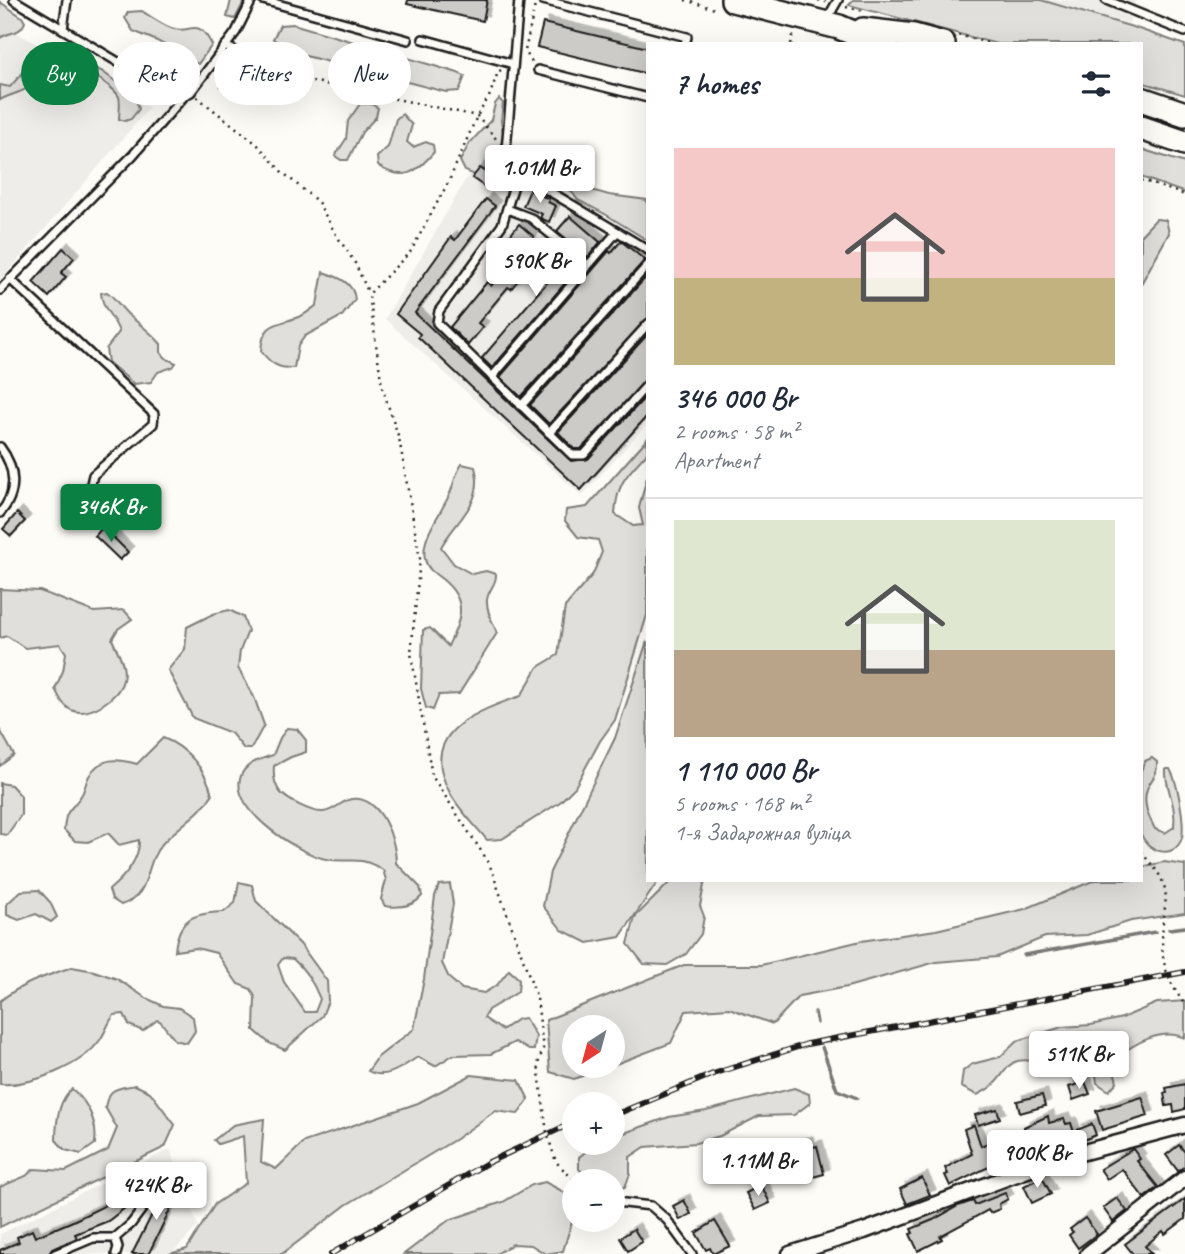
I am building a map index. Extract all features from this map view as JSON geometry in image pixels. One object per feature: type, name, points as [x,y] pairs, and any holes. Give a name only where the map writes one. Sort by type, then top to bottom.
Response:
[{"type":"main road","points":[[733,0],[832,25],[915,36],[936,42]]},
{"type":"main road","points":[[832,25],[874,42]]},
{"type":"main road","points":[[1143,100],[1185,114]]},
{"type":"main road","points":[[1143,129],[1185,144]]},
{"type":"street","points":[[790,1254],[864,1231],[1054,1160],[1185,1125]]},
{"type":"street","points":[[1087,1254],[1185,1178]]},
{"type":"lane","points":[[14,0],[113,59]]},
{"type":"lane","points":[[63,29],[66,0]]},
{"type":"lane","points":[[228,42],[236,32],[251,0]]},
{"type":"lane","points":[[263,0],[408,40]]},
{"type":"lane","points":[[519,0],[506,150],[514,185],[502,225],[439,311],[437,323],[572,455],[584,456],[646,386]]},
{"type":"lane","points":[[543,0],[687,37],[686,42]]},
{"type":"lane","points":[[832,25],[834,4],[838,0]]},
{"type":"lane","points":[[1106,0],[1185,32]]},
{"type":"lane","points":[[423,39],[513,64]]},
{"type":"lane","points":[[200,78],[214,60]]},
{"type":"lane","points":[[538,70],[646,97]]},
{"type":"lane","points":[[0,290],[133,155],[178,105]]},
{"type":"lane","points":[[511,174],[539,185],[646,249]]},
{"type":"lane","points":[[507,209],[531,218],[588,265]]},
{"type":"lane","points":[[492,377],[617,232]]},
{"type":"lane","points":[[522,405],[646,267]]},
{"type":"lane","points":[[10,279],[154,414],[153,424],[93,475],[90,488],[104,518]]},
{"type":"lane","points":[[550,433],[646,326]]},
{"type":"lane","points":[[0,447],[5,453],[14,482],[10,502],[0,513]]},
{"type":"lane","points":[[55,1254],[93,1238],[115,1238],[131,1224],[155,1192]]},
{"type":"lane","points":[[625,1203],[651,1206],[667,1220],[692,1254]]},
{"type":"lane","points":[[115,1238],[118,1247],[116,1254]]},
{"type":"path","points":[[536,0],[525,51],[538,70]]},
{"type":"path","points":[[792,42],[794,32]]},
{"type":"path","points":[[369,294],[411,251],[449,181],[498,72],[513,64]]},
{"type":"path","points":[[314,82],[477,116],[506,150]]},
{"type":"path","points":[[200,103],[257,144],[281,171],[318,202],[355,263],[369,294],[382,387],[399,438],[420,559],[411,653],[432,776],[489,863],[537,998],[543,1049],[538,1064],[547,1133],[556,1162],[563,1169]]},
{"type":"path","points":[[1143,181],[1185,195]]},
{"type":"path","points":[[1143,854],[1158,871],[1166,891],[1161,939],[1165,969],[1171,986],[1185,1005]]},
{"type":"shaded area","points":[[231,0],[245,0],[235,19],[227,17]]},
{"type":"shaded area","points":[[853,0],[1041,0],[1185,45],[1185,95],[1143,83],[1143,42],[989,42],[849,5]]},
{"type":"shaded area","points":[[1045,0],[1136,0],[1129,24]]},
{"type":"shaded area","points":[[0,2],[25,22],[18,31],[0,38]]},
{"type":"shaded area","points":[[142,11],[178,30],[197,28],[202,30],[212,45],[200,61],[200,42],[159,42],[133,31],[125,18],[128,12]]},
{"type":"shaded area","points":[[0,23],[33,42],[21,42],[21,105],[99,105],[99,79],[113,87],[113,105],[144,105],[149,108],[0,281]]},
{"type":"shaded area","points":[[293,24],[354,42],[328,42],[328,62],[314,58],[314,42],[278,42],[273,39],[280,25]]},
{"type":"shaded area","points":[[411,59],[465,76],[459,91],[446,92],[411,83]]},
{"type":"shaded area","points":[[99,70],[113,80],[113,89],[99,79]]},
{"type":"shaded area","points":[[21,74],[21,91],[0,100],[0,85],[10,87]]},
{"type":"shaded area","points":[[499,99],[503,103],[501,121],[504,137],[498,161],[475,175],[465,171],[460,161],[469,144],[491,120]]},
{"type":"shaded area","points":[[120,105],[138,105],[139,109],[131,119],[119,119]]},
{"type":"shaded area","points":[[359,105],[373,105],[378,108],[376,117],[362,132],[348,160],[341,160],[335,156],[346,139],[348,121]]},
{"type":"shaded area","points":[[1143,109],[1185,123],[1185,131],[1143,118]]},
{"type":"shaded area","points":[[402,114],[412,125],[407,142],[413,147],[426,142],[433,145],[434,152],[415,170],[395,174],[378,166],[377,157],[388,147],[396,119]]},
{"type":"shaded area","points":[[488,141],[547,166],[542,181],[646,243],[646,425],[582,496],[385,319]]},
{"type":"shaded area","points":[[1143,150],[1185,163],[1185,193],[1143,178]]},
{"type":"shaded area","points":[[577,186],[609,195],[646,200],[646,239],[578,200],[571,191]]},
{"type":"shaded area","points":[[1156,219],[1166,220],[1169,233],[1143,280],[1143,233]]},
{"type":"shaded area","points":[[323,272],[348,285],[355,300],[342,316],[305,336],[298,346],[294,368],[275,364],[261,351],[265,333],[274,325],[303,315],[317,305]]},
{"type":"shaded area","points":[[107,292],[158,340],[161,353],[176,363],[173,367],[158,372],[151,382],[134,384],[108,362],[106,349],[119,332],[102,299],[101,293]]},
{"type":"shaded area","points":[[646,440],[646,454],[624,480],[616,503],[615,514],[633,526],[643,525],[639,508],[646,481],[646,618],[615,720],[600,741],[575,787],[560,802],[502,839],[487,840],[450,793],[442,773],[441,755],[446,740],[456,728],[485,709],[521,696],[538,667],[558,655],[565,607],[593,574],[602,552],[598,540],[578,537],[565,521],[566,510],[587,507]]},
{"type":"shaded area","points":[[462,464],[475,467],[476,490],[468,510],[441,547],[454,564],[472,574],[486,571],[496,574],[487,604],[497,633],[459,694],[439,695],[433,710],[426,708],[421,689],[423,630],[430,628],[448,646],[460,611],[451,587],[427,566],[424,550]]},
{"type":"shaded area","points":[[0,589],[40,591],[94,612],[124,610],[132,619],[118,629],[112,639],[121,659],[124,675],[120,687],[110,700],[86,711],[78,712],[65,706],[55,689],[63,671],[66,653],[60,644],[25,648],[7,636],[0,638]]},
{"type":"shaded area","points":[[229,610],[243,617],[248,631],[240,651],[238,668],[254,697],[264,725],[251,749],[244,749],[231,733],[193,718],[168,670],[185,649],[187,627],[213,614]]},
{"type":"shaded area","points":[[646,644],[646,882],[658,882],[620,937],[588,943],[562,930],[543,906],[550,872],[615,738]]},
{"type":"shaded area","points":[[287,728],[297,729],[306,740],[306,752],[274,766],[274,780],[280,792],[288,799],[318,812],[335,808],[352,799],[371,804],[379,812],[390,832],[396,863],[420,887],[422,896],[418,900],[405,906],[385,906],[381,899],[386,880],[383,870],[367,862],[326,859],[300,849],[270,829],[246,804],[240,791],[242,774],[253,763],[273,755]]},
{"type":"shaded area","points":[[0,730],[14,755],[0,766]]},
{"type":"shaded area","points":[[163,738],[180,747],[195,761],[206,777],[212,795],[201,809],[162,844],[152,861],[143,887],[131,900],[121,905],[112,899],[109,890],[134,861],[139,840],[119,845],[108,833],[88,842],[75,841],[64,830],[66,818],[98,765],[116,760],[137,764]]},
{"type":"shaded area","points":[[1152,758],[1157,762],[1145,800],[1155,829],[1165,833],[1174,827],[1174,810],[1166,769],[1170,769],[1176,783],[1183,822],[1182,838],[1173,850],[1167,852],[1155,849],[1143,838],[1145,761]]},
{"type":"shaded area","points":[[0,783],[11,785],[21,796],[21,815],[7,835],[0,834]]},
{"type":"shaded area","points":[[1164,862],[1185,865],[1185,913],[1131,921],[1087,935],[1045,937],[997,957],[936,962],[847,987],[799,996],[773,1024],[729,1008],[686,1011],[671,1043],[625,1060],[625,1015],[562,1015],[562,1076],[550,1072],[546,1020],[684,965],[761,965],[861,941],[936,930],[1025,909],[1090,882],[1143,882],[1143,867]]},
{"type":"shaded area","points":[[239,882],[252,885],[256,901],[300,944],[327,981],[328,1001],[322,1016],[285,1050],[269,1043],[254,1030],[255,997],[251,989],[238,984],[216,953],[196,948],[175,951],[180,931],[190,919],[224,912],[235,903]],"holes":[[[283,958],[293,959],[309,978],[320,999],[315,1012],[305,1012],[284,982],[278,965]]]},
{"type":"shaded area","points":[[670,882],[705,882],[700,906],[704,916],[701,934],[686,954],[667,965],[644,964],[628,944],[635,917]]},
{"type":"shaded area","points":[[450,884],[453,904],[442,963],[449,978],[462,989],[484,993],[497,985],[509,970],[519,979],[518,992],[488,1010],[484,1018],[502,1030],[518,1019],[525,1018],[536,1036],[534,1050],[515,1042],[491,1054],[453,1055],[435,1066],[418,1057],[388,1073],[375,1074],[368,1071],[378,1057],[414,1029],[435,896],[439,885]]},
{"type":"shaded area","points":[[39,890],[50,902],[57,917],[51,922],[36,914],[19,920],[7,915],[7,904],[21,891]]},
{"type":"shaded area","points":[[72,967],[117,979],[163,1006],[179,1008],[193,1017],[195,1031],[187,1043],[175,1040],[160,1021],[157,1020],[143,1031],[129,1025],[124,1014],[114,1015],[92,1049],[69,1066],[26,1082],[0,1084],[0,1001],[26,985]]},
{"type":"shaded area","points":[[1185,1001],[1185,1038],[1176,1035],[1157,1036],[1122,1053],[1115,1058],[1117,1082],[1109,1091],[1097,1083],[1094,1057],[1083,1055],[1056,1067],[1036,1061],[1014,1062],[998,1080],[977,1095],[961,1087],[963,1071],[972,1064],[1000,1057],[1017,1041],[1062,1027],[1091,1025],[1122,1018],[1157,1003]]},
{"type":"shaded area","points":[[471,1075],[519,1080],[529,1100],[518,1114],[495,1111],[456,1139],[346,1205],[282,1254],[169,1254],[187,1249],[215,1204],[246,1183],[243,1136],[218,1144],[214,1140],[233,1125],[264,1119],[261,1162],[276,1169],[304,1142],[418,1103]]},
{"type":"shaded area","points":[[135,1085],[150,1092],[175,1125],[165,1147],[0,1227],[0,1187],[26,1176],[34,1169],[66,1171],[108,1150],[117,1128],[105,1107],[107,1100],[115,1090]]},
{"type":"shaded area","points":[[794,1088],[809,1094],[810,1103],[794,1115],[759,1116],[720,1136],[696,1143],[645,1147],[630,1157],[630,1174],[625,1187],[625,1169],[579,1169],[579,1157],[582,1155],[625,1155],[625,1133],[669,1117],[706,1111]]},
{"type":"shaded area","points":[[72,1089],[83,1100],[95,1128],[95,1144],[81,1154],[65,1150],[56,1140],[61,1105]]},
{"type":"shaded area","points":[[170,1149],[198,1226],[171,1254],[0,1254],[0,1234]]},
{"type":"shaded area","points":[[545,1182],[562,1191],[562,1232],[569,1232],[563,1251],[546,1254],[531,1245],[513,1244],[496,1254],[404,1254],[449,1220],[503,1202],[532,1185]]},
{"type":"building","points":[[408,0],[487,0],[483,21],[407,4]]},
{"type":"building","points":[[543,23],[646,48],[646,74],[537,47]]},
{"type":"building","points":[[480,168],[497,180],[489,190],[472,178]]},
{"type":"building","points":[[530,190],[549,199],[548,202],[556,206],[549,222],[540,218],[542,214],[523,206]]},
{"type":"building","points":[[486,199],[495,206],[415,313],[571,461],[588,459],[646,396],[646,417],[581,490],[396,314],[451,237],[455,240]]},
{"type":"building","points":[[570,216],[600,242],[588,257],[557,231]]},
{"type":"building","points":[[519,224],[534,237],[520,255],[510,247],[514,241],[509,237]]},
{"type":"building","points":[[549,240],[580,266],[492,368],[482,358],[549,280],[536,268],[545,257],[538,252]]},
{"type":"building","points":[[621,241],[645,260],[521,397],[500,377],[609,251],[611,253]]},
{"type":"building","points":[[63,248],[74,258],[61,273],[66,277],[49,297],[33,282]]},
{"type":"building","points":[[508,265],[522,275],[511,289],[508,287],[478,323],[483,327],[468,345],[450,327],[487,282],[491,286]]},
{"type":"building","points":[[646,277],[646,320],[549,424],[530,405]]},
{"type":"building","points":[[646,336],[646,380],[581,449],[574,449],[558,432]]},
{"type":"building","points":[[17,513],[25,521],[11,536],[3,529]]},
{"type":"building","points":[[103,527],[128,552],[120,560],[95,536]]},
{"type":"building","points":[[1085,1082],[1090,1094],[1073,1100],[1069,1087]]},
{"type":"building","points":[[1185,1084],[1185,1109],[1174,1112],[1173,1105],[1166,1106],[1164,1093],[1167,1092],[1166,1088]]},
{"type":"building","points":[[1042,1095],[1045,1106],[1020,1113],[1017,1101]]},
{"type":"building","points":[[1142,1097],[1148,1116],[1102,1130],[1096,1111]]},
{"type":"building","points":[[997,1109],[1000,1118],[978,1125],[975,1115]]},
{"type":"building","points":[[1048,1116],[1049,1123],[1064,1119],[1066,1124],[1071,1123],[1075,1136],[1022,1151],[1023,1154],[1013,1155],[950,1186],[945,1168],[972,1154],[964,1129],[974,1125],[981,1146],[994,1140],[996,1145],[1021,1135],[1020,1131],[1024,1130],[1024,1127]]},
{"type":"building","points":[[1092,1124],[1096,1135],[1082,1141],[1077,1130]]},
{"type":"building","points":[[807,1142],[809,1148],[817,1146],[824,1174],[798,1181],[790,1146]]},
{"type":"building","points":[[1179,1145],[1185,1152],[1185,1166],[1178,1171],[1166,1155]]},
{"type":"building","points":[[1133,1149],[1140,1159],[1137,1161],[1158,1187],[1144,1198],[1122,1169],[1107,1179],[1100,1169]]},
{"type":"building","points":[[150,1175],[157,1186],[108,1221],[75,1234],[77,1238],[52,1249],[49,1254],[0,1254],[0,1250],[19,1242],[17,1237],[32,1230],[35,1237],[73,1221],[102,1207],[134,1183]]},
{"type":"building","points":[[1042,1177],[1051,1194],[1032,1203],[1024,1186]]},
{"type":"building","points":[[922,1178],[930,1195],[907,1204],[900,1189]]},
{"type":"building","points":[[761,1185],[770,1203],[755,1210],[746,1193]]},
{"type":"building","points":[[166,1187],[178,1193],[150,1251],[148,1254],[132,1254]]},
{"type":"building","points":[[1005,1193],[1008,1199],[999,1204],[1000,1209],[990,1213],[988,1210],[918,1251],[910,1234],[913,1233],[911,1229],[958,1206],[973,1201],[975,1205]]},
{"type":"building","points":[[1117,1198],[1127,1211],[1113,1222],[1103,1208]]},
{"type":"building","points":[[1185,1199],[1185,1219],[1165,1234],[1163,1231],[1145,1246],[1152,1254],[1133,1254],[1125,1244]]},
{"type":"building","points":[[684,1200],[691,1214],[680,1220],[673,1206]]},
{"type":"building","points":[[1085,1218],[1097,1234],[1078,1248],[1069,1235],[1073,1232],[1070,1229]]},
{"type":"building","points":[[715,1221],[730,1246],[713,1254],[710,1248],[706,1250],[696,1233]]},
{"type":"building","points":[[634,1229],[642,1242],[628,1251],[620,1238]]},
{"type":"waterway","points":[[1169,929],[1185,927]]},
{"type":"waterway","points":[[1024,955],[1155,932]]},
{"type":"waterway","points":[[815,1012],[817,1023]]},
{"type":"waterway","points":[[822,1047],[837,1090],[857,1098]]},
{"type":"railway","points":[[625,1111],[713,1074],[807,1044],[1185,972]]},
{"type":"railway","points":[[331,1254],[487,1163],[562,1128]]}]
